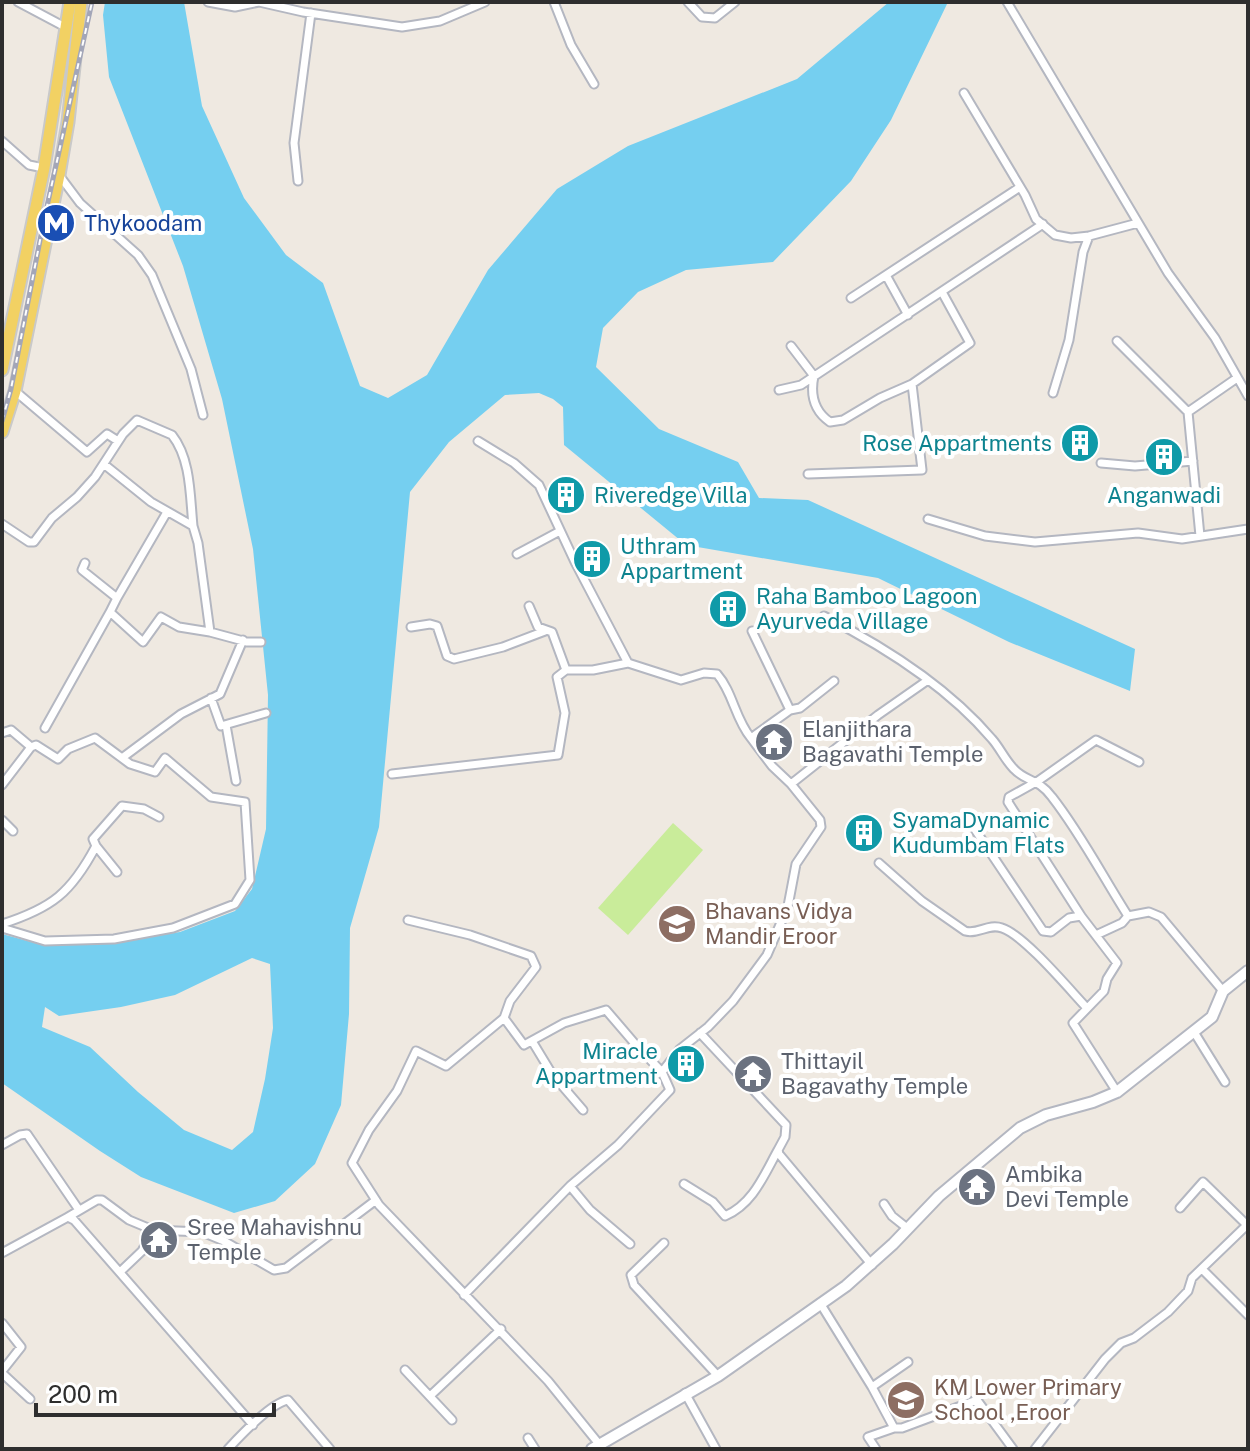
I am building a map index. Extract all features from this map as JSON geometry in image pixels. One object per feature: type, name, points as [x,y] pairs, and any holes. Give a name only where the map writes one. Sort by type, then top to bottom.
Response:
[{"type":"main road","points":[[2,370],[8,316],[44,168],[70,2]]},
{"type":"main road","points":[[2,432],[15,391],[59,175],[81,2]]},
{"type":"street","points":[[18,2],[67,28]]},
{"type":"street","points":[[208,2],[235,7],[259,2],[402,27],[440,21],[485,2]]},
{"type":"street","points":[[554,2],[571,45],[594,84]]},
{"type":"street","points":[[688,2],[702,17],[715,18],[735,2]]},
{"type":"street","points":[[1007,2],[1168,273],[1215,338],[1248,396]]},
{"type":"street","points":[[298,181],[294,143],[311,13]]},
{"type":"street","points":[[964,93],[1036,219],[1055,235],[1071,238],[1089,236],[1138,223]]},
{"type":"street","points":[[2,141],[29,165],[44,168]]},
{"type":"street","points":[[59,175],[80,203],[138,255],[152,275],[191,369],[203,415]]},
{"type":"street","points":[[851,298],[1020,187]]},
{"type":"street","points":[[779,390],[801,385],[1043,224]]},
{"type":"street","points":[[1053,393],[1069,340],[1083,252],[1089,236]]},
{"type":"street","points":[[887,277],[908,315]]},
{"type":"street","points":[[814,376],[810,392],[823,417],[830,422],[843,420],[912,384],[970,343],[942,292]]},
{"type":"street","points":[[1117,341],[1188,412],[1200,536]]},
{"type":"street","points":[[791,346],[814,376]]},
{"type":"street","points":[[1188,412],[1237,378]]},
{"type":"street","points":[[808,474],[922,470],[912,384]]},
{"type":"street","points":[[15,391],[87,452],[107,434],[118,441]]},
{"type":"street","points":[[2,524],[29,542],[34,542],[52,518],[85,490],[105,465],[118,441],[137,420],[172,435],[188,475],[210,632]]},
{"type":"street","points":[[478,441],[514,463],[539,485],[628,663]]},
{"type":"street","points":[[1101,463],[1135,466],[1193,461]]},
{"type":"street","points":[[105,465],[167,512],[193,526]]},
{"type":"street","points":[[45,728],[167,512]]},
{"type":"street","points":[[928,519],[985,536],[1035,542],[1138,533],[1182,539],[1248,529]]},
{"type":"street","points":[[517,554],[560,531]]},
{"type":"street","points":[[85,563],[82,570],[117,598]]},
{"type":"street","points":[[529,606],[538,627],[552,632],[566,670]]},
{"type":"street","points":[[110,612],[143,642],[161,617],[191,630],[261,642]]},
{"type":"street","points":[[824,616],[878,644],[928,680],[992,738],[1014,769],[1038,781],[1073,825],[1128,916]]},
{"type":"street","points":[[411,627],[437,626],[447,656],[454,659],[503,647],[545,631]]},
{"type":"street","points":[[752,631],[790,710]]},
{"type":"street","points":[[122,758],[181,714],[220,694],[243,640]]},
{"type":"street","points":[[392,774],[558,755],[565,713],[557,677],[566,670],[593,670],[628,663],[681,680],[704,673],[717,674],[723,681],[741,726],[820,820],[821,827],[796,864],[788,906],[767,955],[733,1001],[680,1049],[662,1072]]},
{"type":"street","points":[[791,784],[928,680]]},
{"type":"street","points":[[751,738],[790,710],[800,708],[834,681]]},
{"type":"street","points":[[211,698],[221,726],[266,713]]},
{"type":"street","points":[[226,725],[236,781]]},
{"type":"street","points":[[2,733],[11,730],[31,747]]},
{"type":"street","points":[[2,785],[31,747],[36,745],[58,759],[68,749],[95,738],[130,764],[155,772],[165,758],[211,797],[245,802],[250,880],[235,904],[173,928],[114,939],[45,941],[2,926]]},
{"type":"street","points":[[1117,1092],[1073,1023],[1104,991],[1117,963],[1081,916],[1008,802],[1009,797],[1038,781],[1096,740],[1139,762]]},
{"type":"street","points":[[117,872],[93,839],[122,806],[144,809],[159,817]]},
{"type":"street","points":[[2,820],[13,831]]},
{"type":"street","points":[[972,825],[1043,931],[1051,932],[1069,918],[1081,916]]},
{"type":"street","points":[[2,926],[30,915],[66,892],[82,872],[96,846]]},
{"type":"street","points":[[879,863],[922,901],[965,931],[971,933],[988,926],[1008,930],[1086,1007]]},
{"type":"street","points":[[1096,935],[1122,923],[1128,916],[1149,912],[1161,917],[1223,991]]},
{"type":"street","points":[[408,920],[470,935],[531,956],[536,967],[510,1001],[504,1018],[446,1066],[416,1051],[397,1091],[369,1130],[352,1163],[376,1200],[548,1381],[595,1446],[718,1376],[872,1265],[939,1196],[1020,1128],[1046,1115],[1117,1092],[1212,1017],[1223,991],[1248,971]]},
{"type":"street","points":[[464,1295],[570,1186],[618,1145],[670,1090],[662,1072],[606,1010],[564,1023],[524,1045],[504,1018]]},
{"type":"street","points":[[1194,1032],[1225,1082]]},
{"type":"street","points":[[684,1184],[713,1202],[725,1216],[736,1211],[756,1190],[785,1137],[786,1125],[700,1033]]},
{"type":"street","points":[[532,1041],[552,1074],[583,1110]]},
{"type":"street","points":[[2,1145],[27,1134],[79,1210]]},
{"type":"street","points":[[778,1150],[872,1265]]},
{"type":"street","points":[[1035,1449],[1083,1392],[1105,1359],[1121,1343],[1134,1338],[1168,1312],[1188,1291],[1192,1278],[1248,1225],[1203,1182],[1180,1208]]},
{"type":"street","points":[[570,1186],[590,1210],[630,1244]]},
{"type":"street","points":[[2,1253],[102,1200],[129,1220],[153,1230],[202,1232],[274,1270],[286,1268],[376,1200]]},
{"type":"street","points":[[884,1204],[892,1216],[907,1228]]},
{"type":"street","points":[[68,1217],[121,1271],[253,1425]]},
{"type":"street","points":[[121,1271],[142,1251],[153,1230]]},
{"type":"street","points":[[664,1243],[631,1275],[634,1285],[718,1376]]},
{"type":"street","points":[[1202,1269],[1248,1315]]},
{"type":"street","points":[[820,1303],[894,1428]]},
{"type":"street","points":[[2,1323],[21,1347],[2,1372],[30,1399]]},
{"type":"street","points":[[430,1396],[501,1329]]},
{"type":"street","points":[[872,1387],[908,1362]]},
{"type":"street","points":[[405,1370],[452,1420]]},
{"type":"street","points":[[685,1393],[716,1449]]},
{"type":"street","points":[[228,1449],[281,1401],[288,1400],[330,1449]]},
{"type":"street","points":[[876,1449],[868,1437],[902,1428],[977,1400],[1013,1449]]},
{"type":"street","points":[[528,1438],[535,1449]]},
{"type":"green space","points":[[673,823],[703,850],[628,935],[598,908]]},
{"type":"water","points":[[105,2],[184,2],[202,106],[244,198],[286,255],[323,283],[360,386],[388,398],[427,375],[488,270],[557,189],[628,146],[797,79],[889,2],[948,2],[891,120],[851,181],[773,262],[686,270],[638,292],[603,328],[596,367],[659,429],[738,462],[759,498],[808,500],[1135,649],[1130,691],[1009,642],[878,578],[686,545],[564,445],[563,407],[539,393],[505,395],[449,442],[410,492],[379,827],[350,928],[349,1014],[341,1105],[315,1164],[275,1201],[234,1213],[141,1177],[100,1151],[2,1083],[2,934],[43,945],[94,944],[180,932],[235,911],[252,889],[266,829],[268,695],[253,549],[222,399],[183,266],[109,77],[103,15]],"holes":[[[252,958],[270,964],[273,1028],[265,1079],[253,1132],[232,1150],[184,1130],[90,1047],[42,1027],[45,1007],[59,1016],[121,1007],[175,995]]]},
{"type":"railway","points":[[2,421],[92,2]]},
{"type":"place","name":"Thykoodam","points":[[56,223]]},
{"type":"place","name":"Rose Appartments","points":[[1080,443]]},
{"type":"place","name":"Anganwadi","points":[[1164,457]]},
{"type":"place","name":"Riveredge Villa","points":[[566,495]]},
{"type":"place","name":"Uthram Appartment","points":[[592,559]]},
{"type":"place","name":"Raha Bamboo Lagoon Ayurveda Village","points":[[728,609]]},
{"type":"place","name":"Elanjithara Bagavathi Temple","points":[[774,742]]},
{"type":"place","name":"SyamaDynamic Kudumbam Flats","points":[[864,833]]},
{"type":"place","name":"Bhavans Vidya Mandir Eroor","points":[[677,924]]},
{"type":"place","name":"Miracle Appartment","points":[[686,1064]]},
{"type":"place","name":"Thittayil Bagavathy Temple","points":[[753,1074]]},
{"type":"place","name":"Ambika Devi Temple","points":[[977,1187]]},
{"type":"place","name":"Sree Mahavishnu Temple","points":[[159,1240]]},
{"type":"place","name":"KM Lower Primary School ,Eroor","points":[[906,1400]]}]
